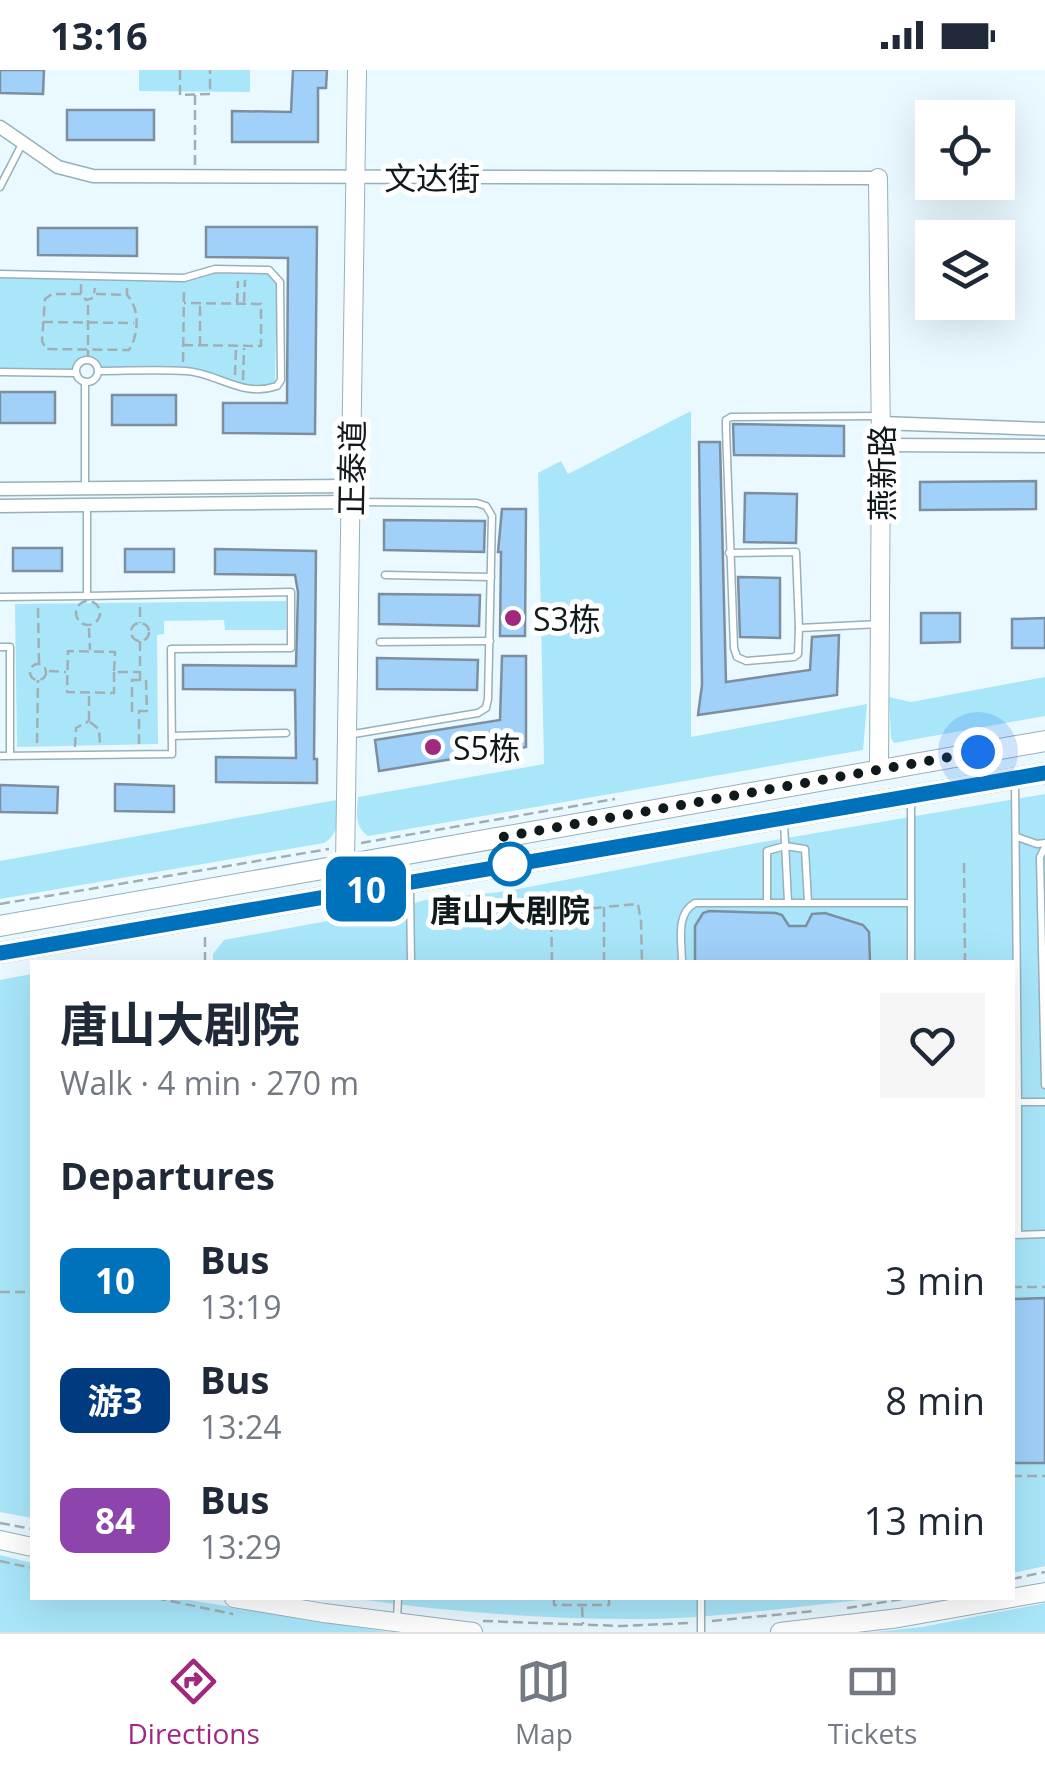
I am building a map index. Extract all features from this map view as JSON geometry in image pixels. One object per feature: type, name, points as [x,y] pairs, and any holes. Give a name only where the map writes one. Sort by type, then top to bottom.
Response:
[{"type":"main road","points":[[0,926],[345,856],[1045,741]]},
{"type":"main road","points":[[0,953],[1045,772]]},
{"type":"street","name":"正泰道","points":[[345,856],[356,70]]},
{"type":"street","name":"文达街","points":[[0,127],[58,167],[76,173],[878,178]]},
{"type":"street","name":"燕新路","points":[[878,178],[879,769]]},
{"type":"street","points":[[881,420],[1045,428]]},
{"type":"street","points":[[881,445],[1045,446]]},
{"type":"street","points":[[0,489],[351,494]]},
{"type":"street","points":[[0,506],[351,494]]},
{"type":"street","points":[[0,1540],[30,1548]]},
{"type":"street","points":[[1015,1597],[1045,1592]]},
{"type":"street","points":[[247,1600],[473,1632]]},
{"type":"street","points":[[780,1632],[899,1618],[1000,1600]]},
{"type":"lane","points":[[0,187],[23,143]]},
{"type":"lane","points":[[0,274],[184,278],[215,269],[269,270],[280,282],[278,386],[239,387],[183,371],[98,372]]},
{"type":"lane","points":[[76,373],[78,364],[88,355],[98,372]]},
{"type":"lane","points":[[0,372],[76,373],[85,382],[85,488]]},
{"type":"lane","points":[[85,382],[93,380],[98,372]]},
{"type":"lane","points":[[729,553],[796,552],[799,628],[798,654],[794,657],[746,662],[737,657],[734,648],[729,553],[726,420],[881,420]]},
{"type":"lane","points":[[347,735],[478,713],[486,708],[490,641],[492,516],[486,506],[477,502],[351,494]]},
{"type":"lane","points":[[87,505],[88,596]]},
{"type":"lane","points":[[385,575],[491,577]]},
{"type":"lane","points":[[0,597],[291,592],[291,648],[171,649],[172,754],[0,756]]},
{"type":"lane","points":[[799,628],[880,624]]},
{"type":"lane","points":[[380,642],[490,641]]},
{"type":"lane","points":[[0,647],[10,647],[10,754]]},
{"type":"lane","points":[[172,736],[286,733]]},
{"type":"lane","points":[[1015,778],[1015,1234],[1045,1234]]},
{"type":"lane","points":[[911,795],[911,960]]},
{"type":"lane","points":[[784,817],[788,902]]},
{"type":"lane","points":[[1016,838],[1045,845],[1040,857],[1045,1085]]},
{"type":"lane","points":[[768,902],[767,851],[785,846],[805,848],[808,902]]},
{"type":"lane","points":[[410,881],[411,960]]},
{"type":"lane","points":[[682,960],[682,922],[687,907],[696,902],[911,902]]},
{"type":"lane","points":[[1016,1100],[1045,1102]]},
{"type":"lane","points":[[397,1623],[398,1600]]},
{"type":"lane","points":[[701,1600],[702,1632]]},
{"type":"path","points":[[180,70],[180,94],[210,94],[210,70]]},
{"type":"path","points":[[195,94],[195,176]]},
{"type":"path","points":[[237,304],[242,270]]},
{"type":"path","points":[[242,270],[244,304]]},
{"type":"path","points":[[81,294],[82,276]]},
{"type":"path","points":[[95,276],[95,294]]},
{"type":"path","points":[[88,355],[88,300],[81,294],[48,296],[43,307],[46,349],[88,355],[130,350],[136,340],[136,323],[135,304],[127,295],[127,277]]},
{"type":"path","points":[[183,371],[184,278]]},
{"type":"path","points":[[88,300],[95,294],[127,295]]},
{"type":"path","points":[[183,345],[261,346],[261,304],[184,303]]},
{"type":"path","points":[[200,303],[200,346]]},
{"type":"path","points":[[43,322],[136,323]]},
{"type":"path","points":[[236,346],[239,387]]},
{"type":"path","points":[[239,387],[244,346]]},
{"type":"path","points":[[140,596],[140,623]]},
{"type":"path","points":[[38,597],[39,664],[46,671],[67,672]]},
{"type":"path","points":[[87,602],[98,606],[100,613],[96,622],[89,625],[81,623],[77,616],[78,608],[87,602]]},
{"type":"path","points":[[140,641],[149,633],[148,627],[140,623],[134,625],[131,633],[140,641],[140,680]]},
{"type":"path","points":[[89,625],[90,651]]},
{"type":"path","points":[[68,651],[90,651],[115,652],[114,693],[67,692],[68,651]]},
{"type":"path","points":[[38,680],[30,672],[39,664]]},
{"type":"path","points":[[37,754],[38,680],[46,671]]},
{"type":"path","points":[[114,672],[140,672]]},
{"type":"path","points":[[132,680],[140,680],[146,680],[147,710],[132,710],[132,680]]},
{"type":"path","points":[[88,722],[89,692]]},
{"type":"path","points":[[127,754],[127,748],[139,748],[140,710]]},
{"type":"path","points":[[75,754],[76,728],[88,722]]},
{"type":"path","points":[[88,722],[100,729],[100,754]]},
{"type":"path","points":[[0,904],[345,856],[631,796]]},
{"type":"path","points":[[964,864],[965,960]]},
{"type":"path","points":[[552,960],[551,913],[638,904],[642,960]]},
{"type":"path","points":[[604,907],[604,960]]},
{"type":"path","points":[[205,916],[205,960]]},
{"type":"path","points":[[1015,1287],[1045,1287]]},
{"type":"path","points":[[0,1292],[30,1292]]},
{"type":"path","points":[[1015,1476],[1045,1476]]},
{"type":"path","points":[[0,1523],[30,1528]]},
{"type":"path","points":[[0,1561],[30,1568]]},
{"type":"path","points":[[1015,1578],[1045,1572]]},
{"type":"path","points":[[554,1600],[554,1605],[609,1605],[609,1600]]},
{"type":"path","points":[[841,1608],[895,1600]]},
{"type":"path","points":[[582,1605],[583,1626],[701,1622],[822,1610]]},
{"type":"shaded area","points":[[139,70],[250,70],[250,92],[139,91]]},
{"type":"shaded area","points":[[217,271],[268,273],[277,284],[275,383],[246,386],[198,370],[175,367],[101,369],[96,359],[87,356],[78,361],[74,370],[0,370],[0,277],[185,282]]},
{"type":"shaded area","points":[[691,411],[691,737],[867,704],[863,750],[368,836],[358,823],[358,797],[544,764],[538,473],[561,461],[568,474]]},
{"type":"shaded area","points":[[286,601],[286,630],[225,630],[224,620],[164,621],[164,634],[157,635],[158,744],[17,747],[15,604]]},
{"type":"shaded area","points":[[1045,677],[1045,716],[894,743],[891,738],[889,697],[911,702]]},
{"type":"shaded area","points":[[1045,794],[1045,1566],[1015,1573],[1015,960],[213,960],[224,940],[425,900],[508,891]]},
{"type":"shaded area","points":[[336,800],[336,829],[324,843],[0,899],[0,861]]},
{"type":"shaded area","points":[[30,974],[30,1518],[0,1512],[0,980]]},
{"type":"shaded area","points":[[0,1555],[30,1562],[30,1600],[189,1600],[388,1632],[0,1632]]},
{"type":"shaded area","points":[[367,1600],[864,1600],[647,1619],[498,1614]]},
{"type":"shaded area","points":[[1045,1603],[1045,1632],[875,1632],[922,1627]]},
{"type":"building","points":[[0,70],[44,70],[43,94],[0,93]]},
{"type":"building","points":[[293,70],[327,70],[326,88],[318,88],[318,142],[232,142],[232,111],[291,112]]},
{"type":"building","points":[[67,110],[154,110],[154,140],[67,140]]},
{"type":"building","points":[[206,227],[317,227],[315,434],[223,433],[223,403],[287,403],[288,258],[206,257]]},
{"type":"building","points":[[38,228],[137,228],[137,256],[38,255]]},
{"type":"building","points":[[0,392],[55,392],[55,423],[0,423]]},
{"type":"building","points":[[112,395],[176,395],[176,425],[112,425]]},
{"type":"building","points":[[733,424],[844,426],[844,456],[734,455]]},
{"type":"building","points":[[699,442],[720,442],[726,682],[810,670],[812,637],[839,635],[837,695],[698,715],[702,685]]},
{"type":"building","points":[[1036,481],[1036,509],[920,510],[920,482]]},
{"type":"building","points":[[745,493],[797,494],[796,543],[744,542]]},
{"type":"building","points":[[502,509],[526,509],[525,636],[500,636],[498,552]]},
{"type":"building","points":[[384,520],[485,521],[484,552],[384,550]]},
{"type":"building","points":[[13,548],[62,548],[62,571],[13,571]]},
{"type":"building","points":[[125,549],[174,549],[174,572],[125,572]]},
{"type":"building","points":[[215,549],[316,551],[317,783],[216,782],[216,757],[296,758],[295,690],[183,689],[183,665],[296,666],[298,592],[295,575],[215,574]]},
{"type":"building","points":[[738,577],[780,578],[780,638],[740,637]]},
{"type":"building","points":[[379,594],[480,595],[479,626],[379,624]]},
{"type":"building","points":[[921,613],[960,613],[960,642],[921,643]]},
{"type":"building","points":[[1045,618],[1045,648],[1012,648],[1012,619]]},
{"type":"building","points":[[502,656],[526,656],[526,747],[379,771],[375,740],[500,720]]},
{"type":"building","points":[[377,658],[478,660],[477,690],[377,689]]},
{"type":"building","points":[[115,784],[174,786],[174,812],[115,811]]},
{"type":"building","points":[[0,785],[58,787],[57,813],[0,812]]},
{"type":"building","points":[[703,913],[776,913],[789,926],[806,926],[812,914],[825,913],[863,925],[869,932],[870,960],[695,960],[695,926]]},
{"type":"building","points":[[1045,1298],[1045,1463],[1015,1463],[1015,1299]]},
{"type":"bus line","name":"10","points":[[0,953],[1045,773]]},
{"type":"place","name":"S3栋","points":[[513,618]]},
{"type":"place","name":"S5栋","points":[[433,747]]},
{"type":"place","name":"唐山大剧院","points":[[510,864]]},
{"type":"route","points":[[510,864],[497,838],[978,752]]}]
